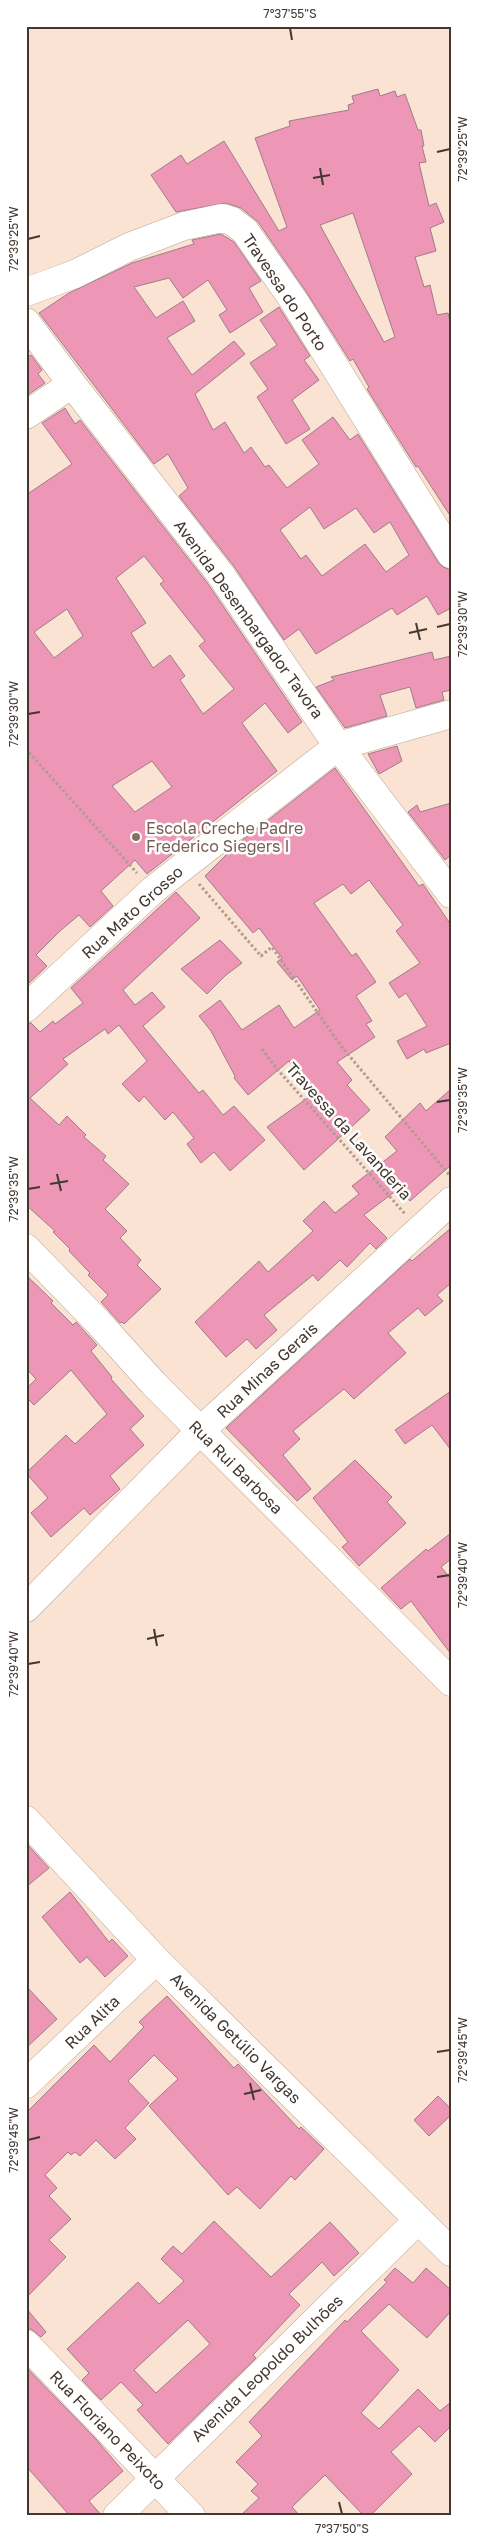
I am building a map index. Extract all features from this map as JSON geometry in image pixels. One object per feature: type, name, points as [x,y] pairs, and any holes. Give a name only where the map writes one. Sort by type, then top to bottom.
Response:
[{"type":"street","name":"Travessa do Porto","points":[[26,292],[75,274],[129,247],[184,226],[222,218],[232,221],[245,231],[294,300],[451,554]]},
{"type":"street","name":"Avenida Desembargador Tavora","points":[[26,322],[221,575],[338,746],[451,894]]},
{"type":"street","points":[[26,415],[72,384]]},
{"type":"street","name":"Rua Mato Grosso","points":[[26,1008],[153,890],[338,746],[451,714]]},
{"type":"street","name":"Rua Minas Gerais","points":[[26,1608],[200,1431],[451,1201]]},
{"type":"street","name":"Rua Rui Barbosa","points":[[26,1248],[200,1431],[449,1678]]},
{"type":"street","name":"Avenida Getúlio Vargas","points":[[26,1820],[156,1960],[451,2252]]},
{"type":"street","name":"Rua Alita","points":[[26,2084],[156,1960]]},
{"type":"street","name":"Avenida Leopoldo Bulhões","points":[[117,2516],[418,2220]]},
{"type":"street","name":"Rua Floriano Peixoto","points":[[26,2344],[191,2516]]},
{"type":"path","points":[[26,749],[153,890]]},
{"type":"path","points":[[183,866],[261,956],[272,947],[341,1046],[451,1177]]},
{"type":"path","name":"Travessa da Lavanderia","points":[[262,1049],[277,1070],[419,1229]]},
{"type":"building","points":[[378,89],[380,96],[395,91],[397,97],[405,94],[418,130],[421,130],[426,162],[419,163],[429,206],[436,203],[444,222],[430,228],[436,251],[415,257],[424,287],[430,285],[437,315],[448,313],[451,326],[451,517],[418,466],[416,467],[367,389],[369,387],[353,359],[350,361],[307,293],[258,222],[241,208],[226,203],[176,212],[151,175],[181,155],[187,164],[224,141],[279,231],[287,227],[255,138],[290,126],[289,121],[349,110],[348,105],[354,103],[352,96]],"holes":[[[353,213],[395,337],[384,342],[320,225]]]},
{"type":"building","points":[[221,234],[234,242],[261,281],[249,288],[263,312],[230,333],[219,315],[227,310],[208,280],[183,298],[169,278],[134,287],[156,318],[183,301],[195,321],[167,338],[192,375],[234,341],[245,354],[195,394],[213,430],[225,422],[244,453],[251,447],[265,467],[269,465],[287,488],[319,464],[302,440],[333,417],[350,440],[358,434],[438,562],[443,567],[451,570],[451,608],[438,615],[427,596],[397,615],[392,608],[316,654],[299,629],[284,640],[233,565],[179,496],[188,488],[168,454],[154,464],[39,313],[69,293],[132,263],[194,244],[192,240]],"holes":[[[310,507],[324,529],[356,508],[374,533],[390,522],[409,555],[386,572],[365,544],[322,576],[306,555],[301,559],[280,530]]]},
{"type":"building","points":[[279,307],[310,356],[304,360],[319,380],[292,400],[310,429],[286,444],[257,397],[268,389],[250,363],[277,345],[260,320]]},
{"type":"building","points":[[31,355],[42,370],[38,374],[45,383],[26,396],[26,358]]},
{"type":"building","points":[[65,408],[75,424],[80,420],[208,584],[302,722],[288,733],[265,703],[242,723],[277,771],[147,874],[135,860],[101,891],[113,906],[90,927],[79,915],[60,931],[36,955],[47,966],[26,986],[26,495],[72,464],[42,423]],"holes":[[[144,556],[164,581],[160,584],[205,641],[199,646],[234,689],[203,714],[180,680],[185,676],[170,655],[153,668],[131,633],[146,623],[116,578]],[[67,609],[83,636],[54,658],[34,632]],[[152,761],[172,787],[135,812],[112,786]]]},
{"type":"building","points":[[432,652],[434,660],[451,656],[451,690],[442,692],[444,700],[416,708],[410,687],[380,695],[387,716],[345,728],[316,687],[334,680],[331,677]]},
{"type":"building","points":[[397,746],[402,761],[379,774],[368,754]]},
{"type":"building","points":[[335,768],[419,886],[423,884],[451,925],[451,1043],[426,1053],[424,1049],[407,1059],[397,1041],[427,1026],[406,993],[399,998],[389,983],[420,963],[396,931],[403,925],[369,880],[351,894],[343,884],[314,903],[352,956],[356,953],[376,982],[356,996],[372,1021],[366,1024],[375,1037],[337,1062],[352,1080],[347,1085],[370,1110],[304,1170],[267,1127],[313,1094],[289,1061],[248,1095],[234,1078],[235,1076],[211,1031],[199,1016],[220,1000],[242,1030],[279,1005],[294,1028],[320,1010],[297,976],[292,980],[277,962],[282,958],[259,928],[253,933],[205,876],[235,846]]},
{"type":"building","points":[[451,803],[451,855],[445,860],[408,812],[417,805],[420,812]]},
{"type":"building","points":[[176,892],[200,918],[123,990],[135,1005],[152,992],[165,1007],[143,1026],[199,1093],[203,1090],[223,1115],[234,1106],[265,1140],[230,1171],[214,1152],[201,1163],[187,1144],[194,1138],[173,1112],[165,1120],[144,1096],[139,1102],[122,1084],[147,1061],[119,1025],[108,1034],[105,1029],[63,1059],[68,1064],[30,1098],[59,1125],[67,1116],[86,1135],[84,1137],[106,1156],[103,1160],[129,1184],[105,1209],[127,1231],[120,1238],[141,1260],[137,1265],[161,1289],[124,1324],[120,1323],[101,1302],[108,1295],[88,1275],[90,1273],[53,1232],[55,1231],[26,1205],[26,1023],[31,1023],[40,1032],[53,1021],[55,1024],[83,1003],[71,988]]},
{"type":"building","points":[[220,940],[242,963],[226,975],[207,994],[181,969]]},
{"type":"building","points":[[451,1089],[451,1165],[410,1201],[401,1190],[399,1192],[397,1190],[364,1215],[387,1238],[376,1249],[370,1243],[347,1267],[340,1260],[318,1281],[313,1275],[264,1315],[277,1330],[256,1349],[247,1339],[226,1357],[195,1322],[259,1261],[268,1272],[313,1231],[303,1221],[324,1201],[335,1213],[359,1194],[352,1186],[397,1151],[385,1137],[420,1103],[426,1111]]},
{"type":"building","points":[[451,1228],[451,1283],[437,1295],[443,1301],[425,1316],[418,1308],[388,1333],[406,1353],[354,1399],[344,1389],[293,1431],[300,1439],[283,1455],[311,1489],[297,1501],[226,1428],[410,1259],[412,1261]]},
{"type":"building","points":[[26,1275],[53,1301],[51,1303],[73,1325],[76,1322],[97,1345],[91,1351],[112,1377],[111,1379],[144,1416],[130,1429],[144,1445],[110,1476],[120,1489],[90,1515],[84,1508],[51,1537],[31,1513],[48,1498],[26,1473],[66,1435],[75,1444],[107,1414],[71,1370],[34,1405],[26,1397],[26,1389],[36,1379],[26,1368]]},
{"type":"building","points":[[451,1391],[451,1450],[432,1425],[405,1444],[395,1430]]},
{"type":"building","points":[[355,1460],[392,1497],[387,1502],[406,1523],[359,1566],[342,1547],[348,1542],[313,1498]]},
{"type":"building","points":[[451,1533],[451,1559],[441,1567],[451,1579],[451,1654],[411,1601],[401,1609],[381,1588],[426,1549],[428,1551]]},
{"type":"building","points":[[26,1843],[49,1868],[26,1887]]},
{"type":"building","points":[[70,1892],[109,1942],[112,1939],[128,1956],[105,1977],[87,1957],[80,1963],[42,1917]]},
{"type":"building","points":[[26,1986],[57,2019],[26,2048]]},
{"type":"building","points":[[167,1996],[234,2068],[238,2064],[299,2129],[301,2127],[324,2149],[295,2180],[291,2176],[260,2209],[237,2187],[228,2195],[149,2106],[178,2079],[154,2055],[128,2081],[149,2103],[125,2128],[136,2139],[115,2159],[96,2140],[80,2156],[75,2152],[71,2155],[68,2152],[45,2175],[57,2188],[49,2196],[71,2219],[49,2240],[66,2257],[26,2298],[26,2113],[94,2045],[110,2062],[144,2027],[139,2022]]},
{"type":"building","points":[[438,2096],[451,2109],[451,2115],[429,2136],[414,2120]]},
{"type":"building","points":[[214,2221],[271,2277],[330,2222],[359,2253],[334,2276],[322,2262],[289,2294],[300,2305],[253,2355],[256,2358],[168,2444],[137,2410],[143,2405],[121,2382],[101,2400],[82,2380],[89,2373],[67,2349],[138,2282],[159,2304],[184,2281],[161,2259],[173,2246],[182,2254]],"holes":[[[188,2320],[210,2344],[156,2393],[134,2370]]]},
{"type":"building","points":[[395,2268],[413,2283],[426,2268],[451,2290],[451,2311],[427,2338],[389,2304],[361,2331],[399,2370],[361,2413],[379,2429],[418,2389],[440,2411],[451,2402],[451,2426],[435,2442],[419,2426],[391,2452],[412,2474],[370,2516],[364,2516],[325,2475],[292,2507],[300,2516],[240,2516],[259,2498],[251,2491],[258,2484],[236,2462],[262,2436],[249,2422],[345,2320],[347,2322],[387,2282],[384,2280]]},
{"type":"building","points":[[26,2308],[46,2332],[41,2337],[31,2329],[26,2329]]},
{"type":"building","points":[[26,2367],[95,2438],[123,2471],[89,2501],[102,2516],[70,2516],[26,2466]]},
{"type":"place","name":"Escola Creche Padre Frederico Siegers I","points":[[136,837]]}]
